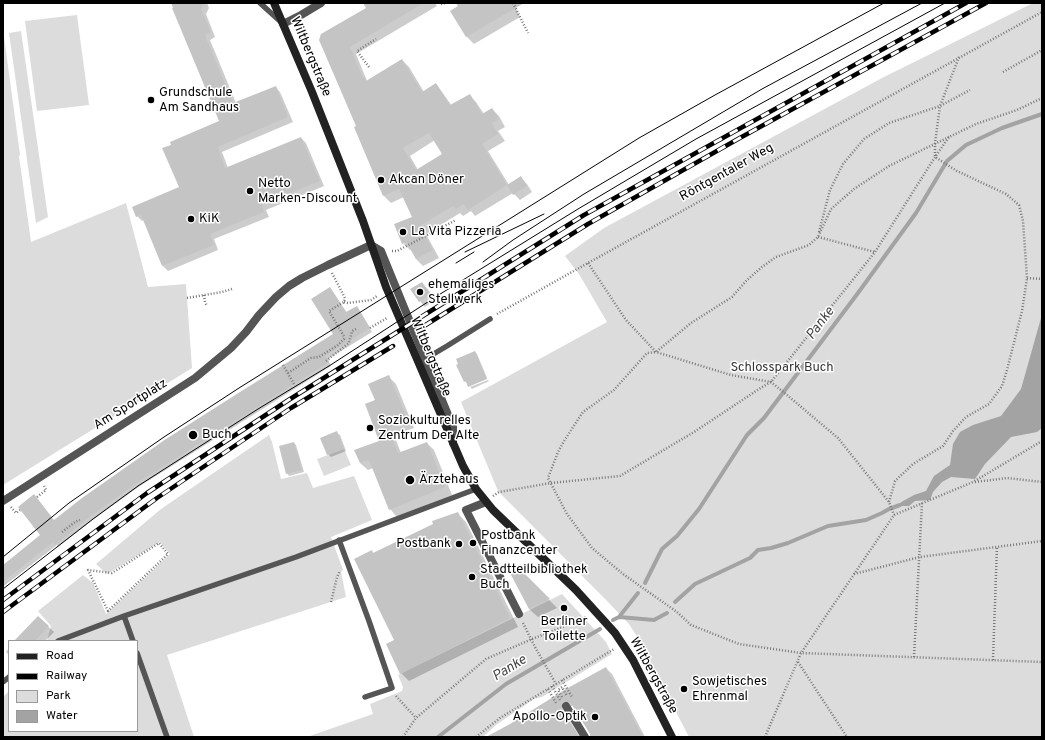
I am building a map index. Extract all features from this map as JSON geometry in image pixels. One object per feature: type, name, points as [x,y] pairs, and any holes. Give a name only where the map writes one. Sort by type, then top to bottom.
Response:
[{"type":"main road","name":"Wiltbergstraße","points":[[274,3],[312,92],[363,221],[386,287],[463,466],[476,488],[493,510],[576,590],[622,642],[633,660],[672,737]]},
{"type":"street","points":[[283,24],[321,3]]},
{"type":"street","points":[[371,245],[381,251],[453,427],[453,444]]},
{"type":"street","name":"Am Sportplatz","points":[[3,501],[195,378],[231,348],[276,297],[290,286],[302,278],[371,245]]},
{"type":"street","points":[[486,502],[466,510],[519,614]]},
{"type":"street","points":[[566,706],[585,737]]},
{"type":"lane","points":[[260,3],[283,24]]},
{"type":"lane","points":[[425,359],[490,319]]},
{"type":"lane","points":[[61,640],[124,616],[296,556],[476,488]]},
{"type":"lane","points":[[338,540],[392,688],[365,697]]},
{"type":"lane","points":[[124,616],[133,640]]},
{"type":"lane","points":[[138,656],[166,737]]},
{"type":"path","points":[[441,4],[447,3]]},
{"type":"path","points":[[513,3],[528,33]]},
{"type":"path","name":"Röntgentaler Weg","points":[[490,319],[588,263],[1042,12]]},
{"type":"path","points":[[368,67],[357,51],[376,39]]},
{"type":"path","points":[[1003,72],[1042,50]]},
{"type":"path","points":[[935,157],[935,144],[940,106],[959,57]]},
{"type":"path","points":[[818,237],[830,190],[843,164],[864,139],[889,123],[940,106],[970,90]]},
{"type":"path","points":[[656,352],[691,323],[732,297],[747,280],[776,257],[809,245],[818,237],[831,209],[854,189],[889,166],[976,124],[1017,110],[1042,98]]},
{"type":"path","points":[[486,502],[499,492],[551,483],[620,476],[694,432],[771,382],[875,252],[949,137]]},
{"type":"path","points":[[889,502],[895,481],[913,464],[943,446],[953,431],[966,417],[989,404],[1002,386],[1022,311],[1026,278],[1023,221],[1019,205],[1006,194],[957,171],[935,157]]},
{"type":"path","points":[[397,251],[456,220]]},
{"type":"path","points":[[818,237],[875,252]]},
{"type":"path","points":[[588,263],[626,320],[656,352]]},
{"type":"path","points":[[328,265],[345,298],[344,302]]},
{"type":"path","points":[[1026,278],[1042,279]]},
{"type":"path","points":[[187,298],[232,289]]},
{"type":"path","points":[[204,295],[207,306]]},
{"type":"path","points":[[345,338],[329,311],[344,302],[348,303],[371,300],[377,296]]},
{"type":"path","points":[[370,328],[387,318]]},
{"type":"path","points":[[326,361],[349,343],[352,331],[356,329]]},
{"type":"path","points":[[340,341],[345,338]]},
{"type":"path","points":[[288,373],[310,358],[319,357],[338,345],[345,338]]},
{"type":"path","points":[[894,515],[889,502],[838,438],[771,382],[730,375],[656,352],[647,353],[614,390],[583,412],[558,452],[548,478],[567,514],[592,548],[623,574],[677,612],[691,625],[739,644],[801,653],[1042,662]]},
{"type":"path","points":[[283,365],[294,384]]},
{"type":"path","points":[[765,737],[801,653],[894,515],[973,482],[1042,441]]},
{"type":"path","points":[[973,482],[1007,478],[1042,482]]},
{"type":"path","points":[[914,657],[922,503]]},
{"type":"path","points":[[62,532],[80,520]]},
{"type":"path","points":[[854,574],[920,557],[1042,541]]},
{"type":"path","points":[[108,611],[168,554],[159,543],[112,573],[88,570],[108,611],[124,616]]},
{"type":"path","points":[[993,660],[997,546]]},
{"type":"path","points":[[331,602],[337,577],[346,559]]},
{"type":"path","points":[[403,737],[416,718],[486,659],[583,619],[594,610]]},
{"type":"path","points":[[519,614],[556,684]]},
{"type":"path","points":[[476,737],[500,718],[613,650],[622,642]]},
{"type":"path","points":[[798,662],[848,737]]},
{"type":"path","points":[[562,680],[574,702]]},
{"type":"path","points":[[389,689],[416,718]]},
{"type":"path","points":[[548,689],[557,704]]},
{"type":"green space","name":"Schlosspark Buch","points":[[1033,3],[1042,3],[1042,737],[689,737],[629,624],[498,491],[461,402],[607,322],[579,274],[565,256],[604,228],[882,78]]},
{"type":"green space","points":[[77,15],[89,105],[37,111],[25,21]]},
{"type":"green space","points":[[3,29],[31,242],[126,203],[148,287],[186,284],[192,368],[3,485]]},
{"type":"green space","points":[[21,31],[48,217],[36,223],[9,33]]},
{"type":"green space","points":[[269,435],[281,479],[307,473],[313,488],[354,476],[372,520],[331,537],[343,570],[341,572],[346,597],[167,655],[194,737],[3,737],[3,697],[8,692],[8,732],[138,732],[138,640],[47,640],[51,626],[38,611],[83,575],[93,583],[106,614],[170,554],[160,542],[107,574],[96,564],[161,509]]},
{"type":"green space","points":[[344,449],[351,465],[324,476],[317,459]]},
{"type":"green space","points":[[562,594],[606,642],[612,654],[542,697],[534,699],[496,725],[483,737],[307,737],[373,714],[370,704],[402,691],[403,687],[398,675]]},
{"type":"water","points":[[1042,306],[1042,428],[1037,432],[1011,437],[985,464],[975,479],[951,477],[942,482],[933,492],[930,500],[915,501],[909,506],[896,506],[914,495],[926,491],[934,476],[950,465],[953,444],[960,432],[973,425],[1001,416],[1021,389],[1041,318]]},
{"type":"building","points":[[171,3],[204,3],[201,9],[211,32],[205,35],[233,103],[276,86],[288,117],[218,147],[225,168],[301,137],[320,181],[262,205],[264,212],[210,234],[214,245],[162,266],[141,215],[136,217],[132,207],[179,187],[162,148],[171,145],[170,142],[219,121]]},
{"type":"building","points":[[363,3],[424,3],[350,47],[363,78],[365,77],[366,81],[402,59],[422,92],[436,83],[450,105],[470,94],[482,114],[492,108],[499,119],[492,123],[498,134],[482,144],[507,185],[468,210],[464,204],[456,209],[453,206],[420,226],[433,250],[416,259],[406,242],[402,244],[394,224],[412,217],[399,189],[383,196],[354,127],[356,126],[319,40],[321,34],[366,8]],"holes":[[[429,133],[442,154],[416,170],[403,148]]]},
{"type":"building","points":[[456,3],[524,3],[466,37],[450,11],[458,6]]},
{"type":"building","points":[[521,176],[527,186],[513,195],[507,185]]},
{"type":"building","name":"ehemaliges Stellwerk","points":[[422,282],[431,295],[419,302],[410,289]]},
{"type":"building","points":[[330,287],[346,312],[357,306],[370,328],[325,356],[329,362],[137,483],[91,516],[55,545],[53,542],[3,582],[3,565],[40,535],[18,507],[34,494],[54,520],[82,498],[166,439],[333,334],[311,299]]},
{"type":"building","points":[[475,351],[487,379],[468,387],[456,365],[458,364],[456,359]]},
{"type":"building","points":[[389,375],[408,421],[388,428],[398,453],[427,442],[445,487],[389,510],[369,460],[360,463],[354,450],[379,441],[365,404],[375,400],[368,384]]},
{"type":"building","points":[[337,431],[344,449],[327,455],[320,438]]},
{"type":"building","points":[[294,442],[302,470],[286,474],[279,446]]},
{"type":"building","points":[[458,512],[510,618],[400,674],[386,644],[394,640],[354,559],[372,550],[373,553],[433,524],[432,521]]},
{"type":"building","points":[[517,566],[550,599],[529,609],[510,573]]},
{"type":"building","points":[[38,616],[49,626],[36,640],[15,640]]},
{"type":"building","points":[[606,667],[643,737],[590,737],[590,734],[571,703],[563,701],[561,703],[561,709],[579,737],[486,737],[510,724],[566,689]]},
{"type":"waterway","name":"Panke","points":[[645,583],[662,549],[677,536],[699,509],[747,435],[764,418],[858,293],[916,213],[947,161],[966,145],[1002,128],[1042,114]]},
{"type":"waterway","points":[[675,602],[695,584],[750,558],[758,550],[788,543],[828,526],[866,520],[900,505]]},
{"type":"waterway","name":"Panke","points":[[613,620],[619,617],[638,593]]},
{"type":"waterway","points":[[619,617],[654,620],[667,613]]},
{"type":"waterway","name":"Panke","points":[[438,737],[506,684],[600,629]]},
{"type":"tram line","points":[[3,557],[69,503],[164,437],[239,388],[639,138],[884,3]]},
{"type":"tram line","points":[[483,262],[513,240],[584,194],[762,89],[922,3]]},
{"type":"tram line","points":[[3,589],[138,486],[437,296],[578,209],[696,139],[945,3]]},
{"type":"tram line","points":[[465,252],[544,214]]},
{"type":"tram line","points":[[456,263],[474,252]]},
{"type":"railway","points":[[3,600],[147,493],[287,401],[584,215],[966,3]]},
{"type":"railway","points":[[424,326],[588,224],[738,139],[986,3]]},
{"type":"railway","points":[[3,612],[157,498],[291,408],[393,346]]},
{"type":"place","name":"Grundschule Am Sandhaus","points":[[151,100]]},
{"type":"place","name":"Akcan Döner","points":[[381,180]]},
{"type":"place","name":"Netto Marken-Discount","points":[[250,191]]},
{"type":"place","name":"KiK","points":[[191,219]]},
{"type":"place","name":"La Vita Pizzeria","points":[[403,232]]},
{"type":"place","name":"ehemaliges Stellwerk","points":[[420,292]]},
{"type":"place","name":"Soziokulturelles Zentrum Der Alte","points":[[370,428]]},
{"type":"place","name":"Buch","points":[[193,435]]},
{"type":"place","name":"Ärztehaus","points":[[410,480]]},
{"type":"place","name":"Postbank Finanzcenter","points":[[473,543]]},
{"type":"place","name":"Postbank","points":[[459,544]]},
{"type":"place","name":"Stadtteilbibliothek Buch","points":[[472,577]]},
{"type":"place","name":"Berliner Toilette","points":[[564,608]]},
{"type":"place","name":"Sowjetisches Ehrenmal","points":[[684,689]]},
{"type":"place","name":"Apollo-Optik","points":[[595,717]]}]
